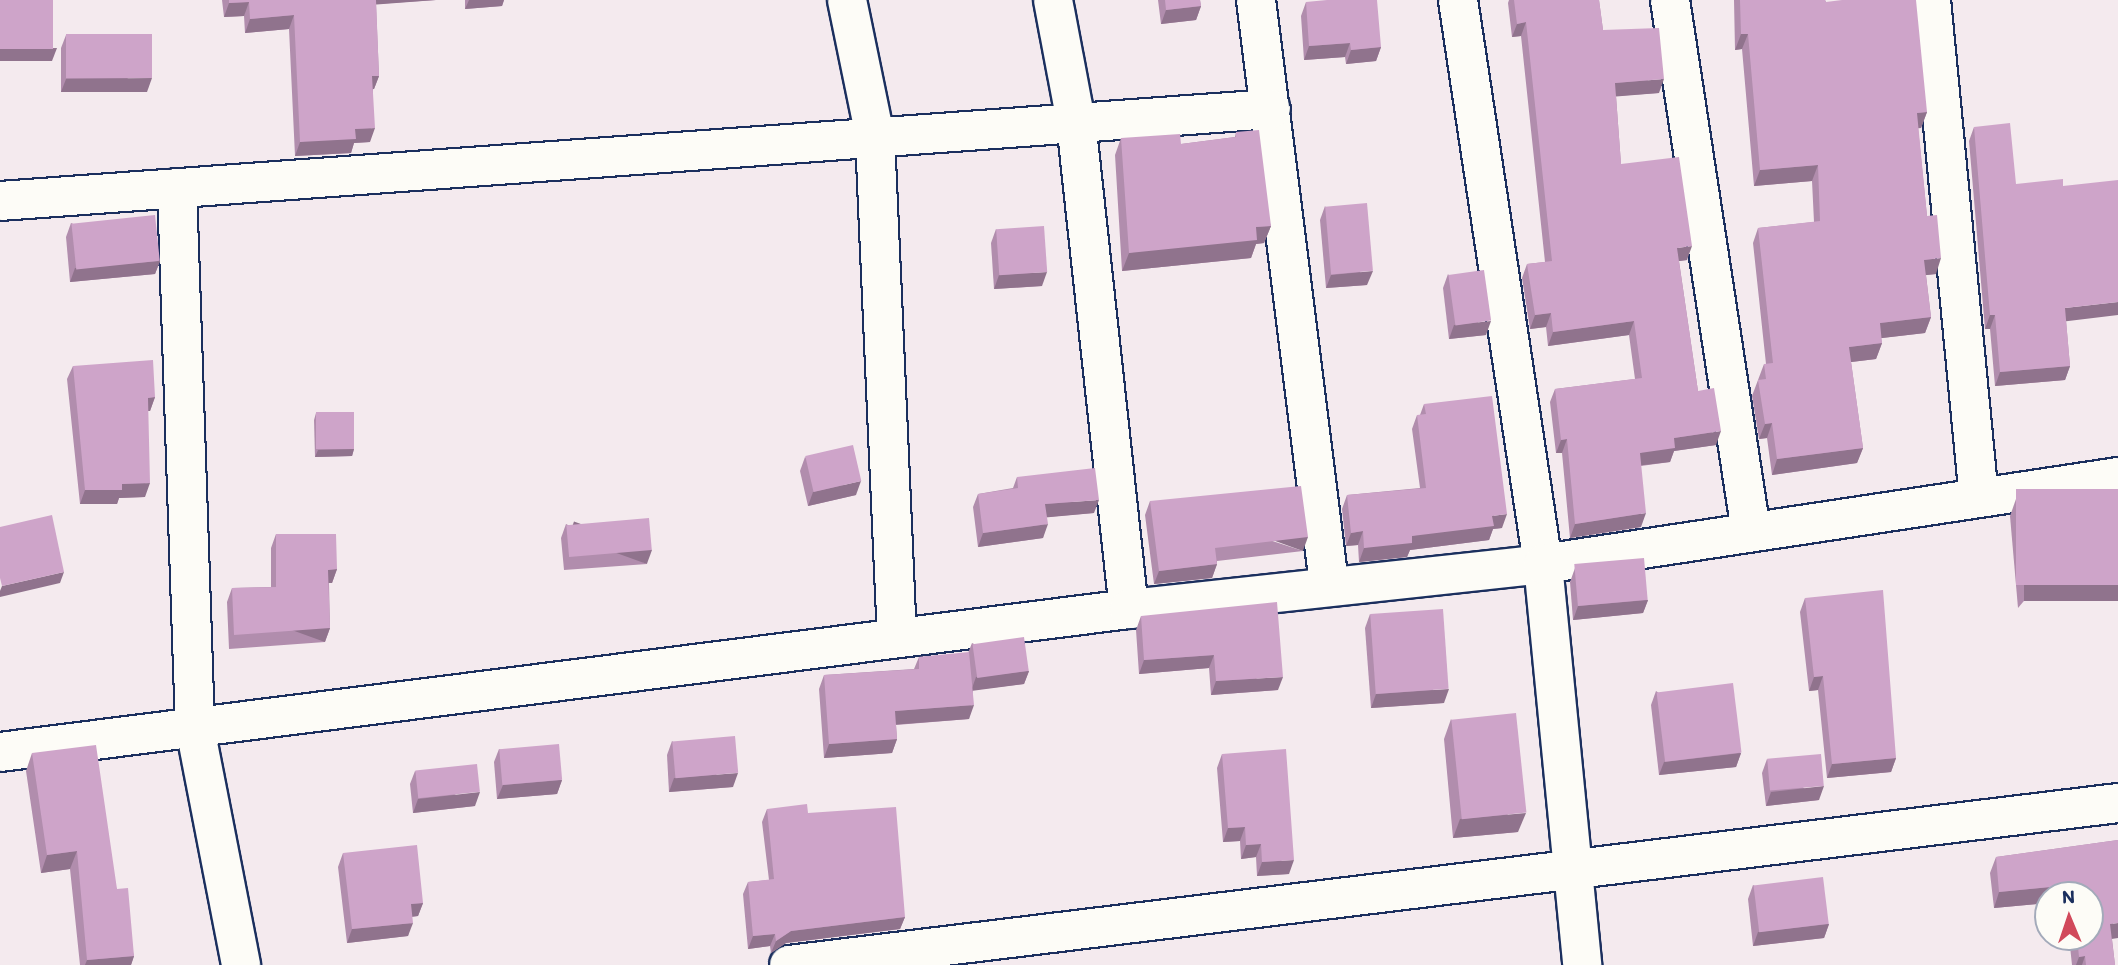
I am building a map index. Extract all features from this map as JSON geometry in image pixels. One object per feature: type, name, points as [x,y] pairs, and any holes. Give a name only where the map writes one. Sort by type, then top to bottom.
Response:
[{"type":"street","points":[[847,0],[875,137],[897,638]]},
{"type":"street","points":[[1053,0],[1076,122],[1129,608]]},
{"type":"street","points":[[1256,0],[1329,584]]},
{"type":"street","points":[[1458,0],[1543,564],[1581,965]]},
{"type":"street","points":[[1670,0],[1751,533]]},
{"type":"street","points":[[1931,0],[1979,497]]},
{"type":"street","points":[[0,201],[1271,109]]},
{"type":"street","points":[[177,188],[195,728],[241,965]]},
{"type":"street","points":[[0,752],[1129,608],[1329,584],[1543,564],[2118,477]]},
{"type":"street","points":[[789,965],[2118,803]]},
{"type":"building","points":[[0,0],[53,0],[53,49],[0,49]]},
{"type":"building","points":[[229,0],[376,0],[379,76],[372,76],[375,128],[355,129],[356,139],[300,142],[294,15],[250,19],[249,2],[229,3]]},
{"type":"building","points":[[1165,0],[1200,0],[1201,6],[1166,10]]},
{"type":"building","points":[[1377,0],[1381,47],[1351,50],[1350,43],[1309,46],[1306,2]]},
{"type":"building","points":[[1514,0],[1599,0],[1603,30],[1659,28],[1664,79],[1615,83],[1621,164],[1679,157],[1692,246],[1677,248],[1698,391],[1714,388],[1721,431],[1674,438],[1675,448],[1640,453],[1646,513],[1575,524],[1567,439],[1561,440],[1555,389],[1642,378],[1634,321],[1553,332],[1551,313],[1535,315],[1527,264],[1552,261],[1526,22],[1517,24]]},
{"type":"building","points":[[1740,0],[1916,0],[1927,112],[1917,113],[1927,216],[1937,215],[1941,258],[1924,260],[1931,317],[1880,323],[1882,343],[1849,347],[1863,448],[1777,459],[1772,423],[1765,424],[1758,380],[1766,379],[1764,364],[1773,363],[1758,228],[1820,221],[1818,165],[1760,170],[1748,34],[1741,34]]},
{"type":"building","points":[[66,34],[152,34],[152,78],[66,78]]},
{"type":"building","points":[[2010,123],[2016,184],[2063,179],[2063,186],[2118,180],[2118,302],[2065,308],[2070,366],[2000,372],[1995,315],[1990,315],[1974,127]]},
{"type":"building","points":[[1259,130],[1271,226],[1256,227],[1257,240],[1129,253],[1121,138],[1180,134],[1181,144],[1236,137],[1236,132]]},
{"type":"building","points":[[1367,203],[1373,271],[1331,274],[1325,207]]},
{"type":"building","points":[[155,215],[160,261],[76,270],[71,224]]},
{"type":"building","points":[[1044,226],[1047,272],[999,275],[996,229]]},
{"type":"building","points":[[1484,270],[1491,321],[1455,326],[1448,275]]},
{"type":"building","points":[[153,360],[155,397],[148,398],[150,483],[122,484],[122,490],[85,490],[73,366]]},
{"type":"building","points":[[1492,396],[1507,514],[1492,516],[1494,526],[1412,536],[1412,543],[1364,548],[1363,531],[1351,533],[1347,495],[1426,488],[1417,415],[1426,414],[1424,404]]},
{"type":"building","points":[[316,412],[354,412],[354,449],[316,449]]},
{"type":"building","points":[[853,445],[861,481],[814,492],[805,456]]},
{"type":"building","points":[[1095,468],[1099,500],[1045,504],[1048,524],[983,533],[978,494],[1018,488],[1017,477]]},
{"type":"building","points":[[1301,486],[1308,537],[1215,548],[1217,564],[1159,571],[1150,501]]},
{"type":"building","points":[[2016,489],[2118,489],[2118,585],[2016,585]]},
{"type":"building","points":[[52,515],[64,572],[2,586],[0,527]]},
{"type":"building","points":[[649,518],[652,550],[569,557],[566,525]]},
{"type":"building","points":[[276,534],[336,534],[337,569],[328,570],[330,628],[234,635],[232,588],[276,587]]},
{"type":"building","points":[[1644,558],[1648,600],[1578,606],[1574,564]]},
{"type":"building","points":[[1883,590],[1896,758],[1832,764],[1823,676],[1814,677],[1805,598]]},
{"type":"building","points":[[1277,602],[1283,677],[1216,681],[1214,655],[1144,660],[1141,616]]},
{"type":"building","points":[[1443,609],[1449,689],[1376,694],[1370,614]]},
{"type":"building","points":[[1024,637],[1029,671],[977,678],[973,644]]},
{"type":"building","points":[[969,652],[974,705],[895,711],[897,739],[829,744],[824,675],[919,669],[919,657]]},
{"type":"building","points":[[1733,683],[1742,752],[1665,762],[1657,692]]},
{"type":"building","points":[[1516,713],[1526,812],[1462,819],[1451,720]]},
{"type":"building","points":[[735,736],[738,773],[675,778],[672,741]]},
{"type":"building","points":[[559,744],[562,780],[502,785],[499,749]]},
{"type":"building","points":[[96,745],[117,889],[128,888],[134,956],[87,960],[77,851],[47,855],[32,753]]},
{"type":"building","points":[[1286,749],[1294,860],[1262,862],[1261,844],[1246,845],[1245,827],[1228,828],[1222,754]]},
{"type":"building","points":[[1821,754],[1824,786],[1770,791],[1767,759]]},
{"type":"building","points":[[477,764],[480,792],[418,798],[415,770]]},
{"type":"building","points":[[807,804],[808,813],[896,807],[905,917],[791,931],[776,941],[775,934],[753,936],[748,882],[774,879],[767,809]]},
{"type":"building","points":[[2118,840],[2118,923],[2110,924],[2115,965],[2086,965],[2085,956],[2079,957],[2078,951],[2104,951],[2104,881],[2034,881],[2034,889],[1999,892],[1996,857]]},
{"type":"building","points":[[417,845],[423,903],[411,904],[413,923],[352,929],[343,853]]},
{"type":"building","points":[[1823,877],[1829,924],[1759,932],[1754,886]]}]
